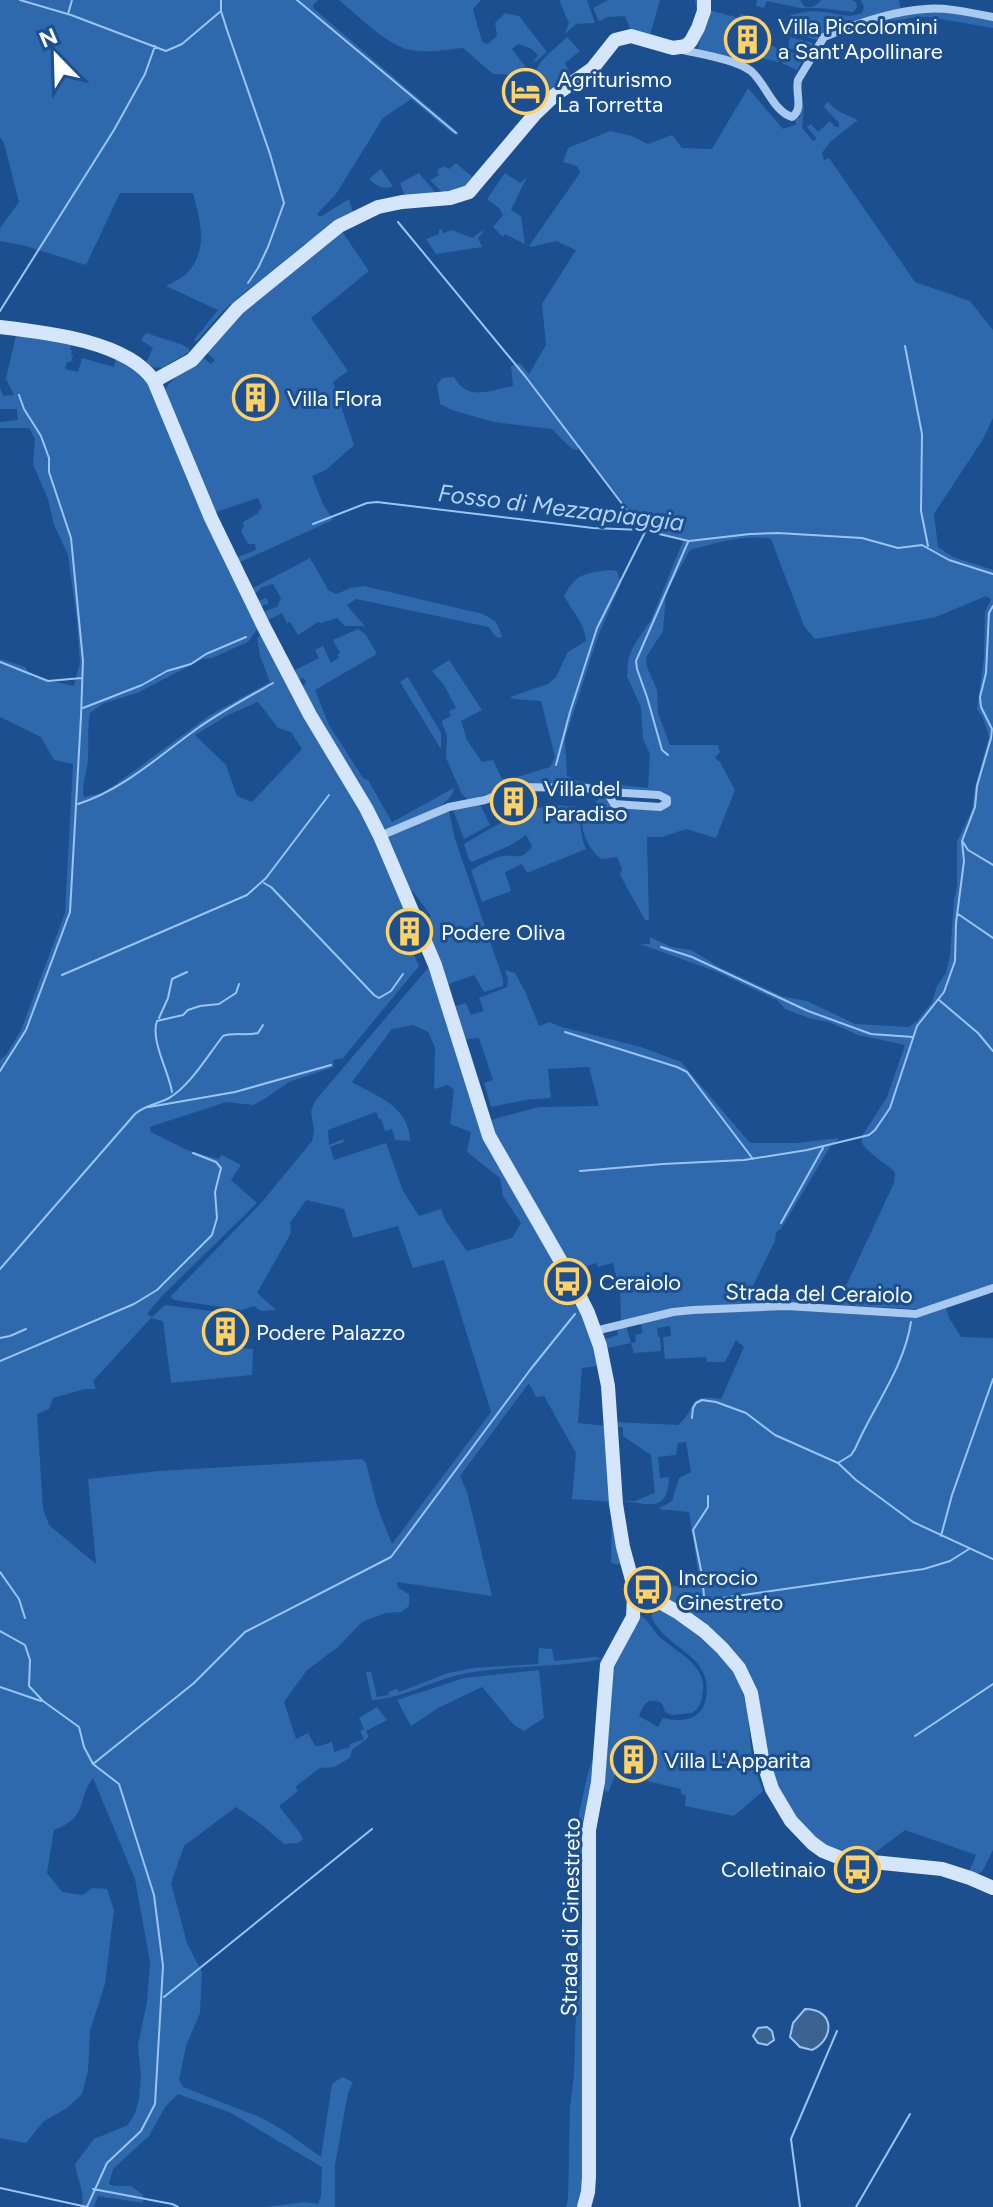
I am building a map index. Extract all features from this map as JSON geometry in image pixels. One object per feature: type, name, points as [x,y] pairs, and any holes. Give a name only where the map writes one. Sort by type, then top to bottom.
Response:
[{"type":"main road","points":[[154,381],[192,360],[238,308],[339,226],[378,207],[450,198],[469,192],[535,114],[555,95],[592,69],[615,40],[634,36],[676,48],[686,46],[693,39],[704,11],[704,0]]},
{"type":"main road","points":[[0,327],[48,334],[109,350],[135,362],[154,381],[206,507],[260,619],[314,722],[380,836],[435,965],[489,1136],[571,1279],[595,1331],[608,1386],[620,1530],[629,1572],[637,1588],[693,1623],[722,1648],[739,1668],[751,1693],[762,1758],[770,1784],[784,1811],[812,1843],[832,1856],[847,1860],[942,1869],[993,1888]]},
{"type":"main road","name":"Strada di Ginestreto","points":[[584,2207],[589,2183],[589,1830],[598,1782],[607,1665],[632,1620],[637,1588]]},
{"type":"street","points":[[676,48],[745,67],[757,77],[785,114],[792,117],[799,109],[798,80],[824,37],[910,11],[955,10],[993,17]]},
{"type":"street","points":[[380,836],[449,807],[485,800],[518,787],[565,786],[659,795],[667,799],[667,803],[660,807],[614,804],[607,792]]},
{"type":"street","name":"Strada del Ceraiolo","points":[[595,1331],[693,1310],[786,1306],[916,1314],[993,1288]]},
{"type":"shaded area","points":[[0,0],[318,0],[313,5],[314,9],[459,133],[452,133],[411,99],[383,118],[336,194],[317,214],[320,217],[349,199],[353,212],[303,245],[247,290],[222,312],[196,342],[194,340],[218,310],[166,286],[186,274],[199,254],[201,234],[193,193],[120,193],[86,265],[0,241],[0,228],[19,202],[0,137]]},
{"type":"shaded area","points":[[339,0],[481,0],[473,9],[482,42],[488,44],[497,36],[495,23],[505,13],[519,16],[547,52],[532,64],[538,55],[518,44],[512,49],[525,66],[515,75],[493,74],[463,48],[420,51],[398,46],[371,28]]},
{"type":"shaded area","points":[[559,0],[587,0],[595,23],[576,24],[565,34],[569,23]]},
{"type":"shaded area","points":[[608,0],[660,0],[650,35],[673,41],[687,38],[697,13],[695,0],[701,0],[701,5],[688,39],[674,42],[660,40],[631,31],[625,16],[599,21],[593,8]]},
{"type":"shaded area","points":[[757,0],[800,0],[809,7],[821,0],[852,0],[857,7],[853,12],[800,8],[767,1],[764,8],[756,6]]},
{"type":"shaded area","points":[[861,0],[899,0],[901,10],[820,36],[817,40],[788,32],[789,29],[801,32],[803,22],[791,19],[789,15],[814,11],[857,15],[862,13],[864,7]]},
{"type":"shaded area","points":[[709,10],[739,18],[740,14],[761,19],[759,26],[741,23],[735,51],[752,55],[750,65],[697,51]]},
{"type":"shaded area","points":[[928,11],[993,18],[993,28],[929,17],[863,27],[893,17]]},
{"type":"shaded area","points":[[567,37],[580,51],[565,63],[572,77],[544,98],[537,88],[536,72],[545,57]]},
{"type":"shaded area","points":[[790,37],[813,43],[806,53],[788,48]]},
{"type":"shaded area","points":[[764,43],[780,49],[779,62],[761,58]]},
{"type":"shaded area","points":[[787,51],[805,56],[797,70],[782,63]]},
{"type":"shaded area","points":[[748,88],[783,129],[797,124],[794,120],[800,117],[802,103],[802,128],[813,141],[817,139],[807,127],[811,124],[818,132],[830,121],[839,127],[824,107],[827,102],[858,120],[830,142],[822,153],[824,160],[829,158],[915,282],[970,301],[993,330],[993,418],[983,439],[934,514],[938,547],[953,557],[993,570],[993,1284],[919,1309],[837,1305],[894,1183],[895,1172],[867,1149],[862,1143],[862,1136],[887,1097],[905,1045],[858,1035],[829,1022],[785,1009],[777,1000],[715,971],[640,944],[650,944],[650,937],[671,947],[691,950],[721,968],[784,997],[807,1001],[855,1024],[909,1027],[917,1021],[932,1002],[937,986],[946,973],[957,887],[957,842],[972,810],[989,737],[977,709],[984,658],[985,612],[991,599],[986,596],[936,617],[815,639],[804,626],[771,539],[740,538],[690,550],[666,593],[663,631],[646,657],[647,667],[657,690],[658,713],[670,745],[718,745],[720,752],[715,758],[735,790],[716,838],[686,829],[662,837],[647,837],[649,921],[645,920],[620,875],[622,869],[617,857],[601,859],[588,844],[581,811],[584,809],[585,823],[605,822],[605,818],[600,818],[600,809],[590,809],[601,794],[606,795],[613,807],[660,810],[669,799],[603,789],[602,783],[648,788],[650,754],[643,739],[641,707],[627,677],[628,660],[651,620],[683,541],[646,531],[579,447],[577,450],[571,448],[552,429],[494,422],[452,410],[440,404],[437,385],[442,378],[454,377],[466,390],[473,392],[513,386],[511,366],[520,363],[529,374],[546,345],[542,304],[576,250],[556,241],[529,246],[580,173],[577,166],[563,162],[568,148],[610,131],[648,144],[672,135],[682,148],[712,149]]},
{"type":"shaded area","points":[[456,163],[476,180],[467,189],[445,195],[430,180],[439,175],[440,167],[449,169]]},
{"type":"shaded area","points":[[381,169],[393,186],[383,188],[369,179]]},
{"type":"shaded area","points":[[419,173],[435,192],[406,198],[400,183]]},
{"type":"shaded area","points":[[505,173],[520,183],[527,177],[511,210],[521,216],[525,244],[505,234],[503,237],[493,227],[503,215],[487,199]]},
{"type":"shaded area","points":[[441,229],[443,233],[452,230],[472,238],[485,229],[478,238],[482,247],[436,254],[426,239],[439,234]]},
{"type":"shaded area","points":[[341,230],[369,271],[311,318],[348,371],[333,382],[354,445],[326,470],[312,476],[333,520],[238,563],[235,558],[256,550],[255,544],[248,544],[241,531],[243,522],[262,507],[258,498],[213,513],[165,390],[202,357],[211,364],[215,360],[207,353],[248,307]]},
{"type":"shaded area","points":[[146,333],[183,345],[189,352],[162,368],[152,367],[145,360],[153,348],[141,340]]},
{"type":"shaded area","points":[[16,335],[72,344],[70,350],[73,355],[65,369],[78,372],[82,358],[114,367],[116,356],[137,370],[150,386],[260,626],[248,642],[203,659],[137,693],[104,703],[90,713],[84,797],[102,793],[210,715],[270,682],[257,638],[263,632],[363,808],[410,919],[394,923],[397,931],[402,930],[403,933],[391,939],[394,945],[406,938],[419,966],[343,1058],[333,1060],[334,1067],[289,1082],[253,1105],[226,1102],[150,1127],[151,1132],[187,1150],[218,1159],[222,1155],[241,1165],[231,1180],[257,1203],[147,1314],[152,1317],[165,1305],[226,1313],[217,1335],[238,1346],[253,1349],[252,1375],[171,1383],[163,1321],[151,1318],[93,1381],[96,1389],[53,1398],[49,1409],[37,1414],[43,1509],[49,1525],[96,1564],[88,1479],[159,1471],[362,1459],[366,1463],[378,1509],[392,1544],[491,1412],[444,1260],[413,1268],[398,1226],[353,1238],[344,1209],[306,1200],[290,1223],[291,1233],[257,1293],[276,1310],[261,1311],[254,1306],[242,1310],[180,1301],[171,1296],[262,1202],[312,1141],[311,1111],[315,1101],[428,968],[433,974],[466,1085],[583,1309],[599,1366],[582,1368],[578,1423],[606,1426],[622,1565],[611,1563],[612,1502],[572,1499],[576,1453],[544,1396],[536,1397],[529,1383],[460,1476],[467,1492],[492,1596],[397,1582],[398,1588],[409,1594],[409,1606],[401,1612],[386,1613],[362,1622],[338,1647],[307,1670],[284,1702],[296,1739],[308,1733],[315,1746],[332,1742],[334,1752],[364,1739],[359,1718],[377,1707],[387,1720],[366,1731],[369,1737],[352,1750],[350,1758],[334,1767],[320,1768],[295,1787],[298,1791],[279,1806],[303,1839],[298,1843],[284,1844],[236,1807],[184,1846],[171,1883],[187,1943],[202,1972],[200,2013],[186,2046],[179,2080],[183,2087],[262,2118],[321,2157],[332,2084],[342,2077],[353,2082],[348,2093],[335,2165],[335,2207],[265,2207],[305,2202],[318,2204],[322,2167],[231,2113],[178,2094],[165,2107],[149,2136],[113,2169],[109,2184],[131,2186],[143,2195],[143,2203],[98,2196],[94,2207],[82,2207],[82,2191],[75,2164],[94,2139],[128,2125],[139,2099],[141,2076],[138,2045],[147,2002],[150,1962],[135,1879],[93,1778],[77,1814],[54,1830],[47,1873],[62,1892],[83,1895],[92,1888],[107,1889],[114,1910],[105,1984],[90,2031],[88,2071],[82,2094],[67,2108],[44,2121],[26,2143],[0,2138],[0,1060],[21,1030],[65,913],[73,764],[54,760],[41,737],[0,717],[0,659],[25,667],[32,677],[74,686],[80,663],[68,555],[33,464],[35,439],[29,428],[0,428],[0,422],[18,420],[17,409],[0,409],[0,388],[3,396],[14,395],[6,379]],"holes":[[[258,702],[278,728],[291,732],[302,749],[252,802],[237,796],[226,765],[195,735],[228,715]],[[413,1025],[428,1032],[435,1047],[434,1089],[448,1085],[454,1090],[450,1124],[471,1132],[467,1152],[500,1178],[503,1196],[521,1223],[512,1238],[467,1251],[441,1209],[419,1216],[403,1191],[386,1143],[334,1160],[330,1147],[344,1142],[343,1139],[329,1145],[328,1130],[376,1112],[385,1131],[392,1129],[395,1140],[410,1141],[408,1129],[398,1111],[382,1098],[352,1082],[392,1029]]]},
{"type":"shaded area","points":[[310,558],[329,591],[337,594],[364,586],[483,614],[496,622],[502,636],[495,636],[489,627],[356,599],[347,605],[366,628],[345,626],[337,618],[318,622],[298,635],[282,613],[266,621],[265,611],[277,607],[281,598],[273,584],[260,588],[255,593],[258,601],[266,598],[269,603],[258,606],[251,589]]},
{"type":"shaded area","points":[[617,571],[621,583],[598,636],[565,739],[567,776],[597,787],[526,783],[468,800],[462,794],[446,758],[447,736],[442,723],[451,716],[449,711],[456,708],[444,685],[432,671],[449,660],[482,710],[461,721],[467,740],[482,762],[493,760],[502,779],[550,767],[555,757],[541,701],[510,697],[548,684],[556,677],[568,652],[586,641],[581,623],[564,596],[578,578]]},
{"type":"shaded area","points":[[358,629],[366,635],[377,654],[315,690],[329,725],[363,778],[368,780],[392,822],[454,788],[451,796],[436,809],[385,831],[332,747],[302,685],[306,681],[303,678],[298,680],[293,671],[319,658],[315,650],[323,646],[331,663],[339,658],[337,655],[340,653],[333,640]]},
{"type":"shaded area","points":[[408,677],[441,733],[441,749],[400,682]]},
{"type":"shaded area","points":[[480,804],[490,825],[464,839],[453,810]]},
{"type":"shaded area","points":[[556,805],[578,807],[586,849],[527,873],[522,864],[505,872],[511,891],[482,902],[471,870],[499,857],[521,856],[532,846],[526,835],[472,862],[464,844],[520,814]]},
{"type":"shaded area","points":[[449,811],[455,839],[503,979],[503,986],[484,992],[474,975],[446,985],[415,902],[423,919],[431,916],[407,887],[387,837]]},
{"type":"shaded area","points":[[505,970],[515,973],[539,1026],[550,1022],[641,1047],[681,1062],[750,1143],[797,1143],[839,1138],[830,1147],[781,1229],[776,1232],[775,1241],[750,1292],[752,1295],[778,1296],[817,1304],[785,1303],[621,1322],[620,1284],[615,1285],[613,1263],[587,1266],[592,1284],[582,1289],[487,1121],[539,1107],[599,1106],[589,1067],[548,1069],[551,1098],[491,1107],[484,1083],[493,1080],[479,1038],[460,1040],[453,1007],[466,1003],[471,1015],[484,1011],[479,998],[507,987]]},
{"type":"shaded area","points":[[946,1308],[961,1337],[993,1338],[993,1850],[982,1872],[969,1872],[976,1855],[905,1830],[868,1858],[851,1856],[818,1843],[780,1797],[744,1669],[642,1585],[700,1584],[689,1512],[658,1509],[672,1501],[679,1478],[691,1472],[686,1442],[678,1443],[676,1455],[658,1457],[660,1478],[669,1477],[668,1489],[661,1501],[648,1504],[620,1501],[635,1501],[655,1493],[651,1455],[623,1436],[623,1427],[614,1427],[614,1422],[678,1425],[697,1400],[721,1399],[744,1347],[736,1340],[725,1362],[707,1362],[706,1357],[665,1359],[663,1337],[671,1336],[670,1326],[657,1328],[661,1351],[634,1353],[631,1343],[636,1342],[635,1335],[643,1333],[640,1323],[675,1314],[786,1310],[915,1318]]},
{"type":"shaded area","points":[[626,1326],[631,1343],[604,1349],[600,1333],[603,1332],[606,1339],[618,1335],[617,1328]]},
{"type":"shaded area","points":[[656,1607],[712,1647],[724,1659],[741,1688],[753,1761],[763,1791],[734,1816],[685,1806],[686,1795],[681,1794],[681,1789],[647,1781],[655,1761],[621,1745],[614,1761],[616,1772],[609,1791],[606,1792],[604,1788],[610,1670],[640,1615],[661,1638],[696,1667],[703,1682],[703,1691],[700,1704],[692,1713],[672,1715],[665,1712],[660,1702],[652,1701],[644,1706],[639,1716],[658,1727],[663,1718],[682,1720],[694,1716],[705,1702],[707,1686],[704,1673],[658,1628],[651,1616]]},
{"type":"shaded area","points":[[539,1648],[552,1649],[554,1661],[602,1659],[467,1673],[396,1696],[372,1700],[366,1672],[371,1672],[377,1697],[448,1673],[473,1668],[538,1664]]},
{"type":"shaded area","points":[[539,1670],[544,1718],[524,1731],[514,1725],[482,1687],[438,1708],[411,1726],[397,1700],[464,1678]]},
{"type":"shaded area","points":[[593,1759],[582,1866],[577,1865],[579,1813]]},
{"type":"shaded area","points":[[583,1916],[585,2183],[580,2207],[566,2207],[578,1943]]},
{"type":"shaded area","points":[[805,2009],[822,2014],[828,2025],[825,2039],[812,2050],[800,2047],[790,2037],[793,2023]]},
{"type":"shaded area","points":[[767,2027],[772,2031],[774,2040],[767,2045],[758,2043],[753,2036],[758,2028]]},
{"type":"waterway","points":[[20,0],[71,15],[166,51],[182,44],[221,11]]},
{"type":"waterway","points":[[68,14],[72,0]]},
{"type":"waterway","points":[[221,0],[221,11],[284,203],[268,247],[248,283]]},
{"type":"waterway","points":[[297,0],[456,133]]},
{"type":"waterway","points":[[0,311],[114,130],[145,74],[155,46]]},
{"type":"waterway","points":[[398,222],[525,376],[642,530]]},
{"type":"waterway","points":[[905,346],[922,434],[921,511],[928,546]]},
{"type":"waterway","points":[[0,1071],[26,1030],[70,912],[83,661],[71,538],[49,472],[49,458],[19,395]]},
{"type":"waterway","name":"Fosso di Mezzapiaggia","points":[[313,524],[377,502],[593,528],[642,530],[689,541],[778,533],[862,538],[898,548],[922,545],[949,560],[993,574]]},
{"type":"waterway","points":[[556,765],[597,628],[645,532]]},
{"type":"waterway","points":[[668,755],[662,750],[636,661],[688,542]]},
{"type":"waterway","points":[[580,1171],[744,1160],[807,1150],[869,1135],[875,1130],[890,1108],[917,1026],[944,992],[955,961],[956,923],[964,861],[962,841],[975,807],[977,786],[992,729],[981,707],[980,697],[986,673],[989,613],[993,606]]},
{"type":"waterway","points":[[83,708],[142,685],[167,671],[191,664],[246,637]]},
{"type":"waterway","points":[[0,662],[48,681],[82,678]]},
{"type":"waterway","points":[[78,804],[126,781],[207,722],[273,683]]},
{"type":"waterway","points":[[62,975],[247,895],[266,878],[329,795]]},
{"type":"waterway","points":[[963,842],[968,850],[993,865]]},
{"type":"waterway","points":[[264,883],[374,995],[379,998],[391,991],[403,974]]},
{"type":"waterway","points":[[958,914],[993,938]]},
{"type":"waterway","points":[[661,947],[692,957],[808,1011],[871,1034],[913,1037]]},
{"type":"waterway","points":[[159,1018],[172,979],[187,972]]},
{"type":"waterway","points":[[172,1092],[158,1047],[157,1021],[183,1015],[200,1006],[219,1004],[236,993],[239,984]]},
{"type":"waterway","points":[[939,1000],[978,1033],[993,1051]]},
{"type":"waterway","points":[[0,1269],[135,1114],[177,1093],[223,1036],[258,1033],[263,1025]]},
{"type":"waterway","points":[[565,1032],[687,1072],[753,1159]]},
{"type":"waterway","points":[[149,1107],[235,1092],[331,1065]]},
{"type":"waterway","points":[[781,1223],[823,1148]]},
{"type":"waterway","points":[[0,1361],[134,1304],[157,1290],[212,1235],[217,1218],[215,1192],[221,1168],[216,1162],[193,1153]]},
{"type":"waterway","points":[[93,1764],[194,1683],[245,1632],[391,1557],[575,1314]]},
{"type":"waterway","points":[[838,1463],[855,1449],[902,1355],[911,1322]]},
{"type":"waterway","points":[[0,1338],[26,1329]]},
{"type":"waterway","points":[[941,1536],[952,1495],[993,1379]]},
{"type":"waterway","points":[[692,1418],[693,1408],[702,1400],[746,1413],[775,1435],[838,1463],[913,1522],[993,1559]]},
{"type":"waterway","points":[[708,1496],[708,1507],[693,1530],[704,1596],[709,1600],[924,1569],[950,1561],[969,1549]]},
{"type":"waterway","points":[[0,1572],[19,1599],[25,1618]]},
{"type":"waterway","points":[[0,1631],[25,1645],[30,1660],[29,1686],[43,1701],[79,1727],[84,1747],[93,1764],[119,1784],[154,1895],[163,1966],[155,2104],[141,2131],[107,2163],[87,2207],[0,2188]]},
{"type":"waterway","points":[[915,1736],[993,1684]]},
{"type":"waterway","points":[[0,1687],[41,1701]]},
{"type":"waterway","points":[[164,1997],[372,1829]]},
{"type":"waterway","points":[[800,2207],[791,2139],[837,2031]]},
{"type":"waterway","points":[[856,2207],[910,2114]]},
{"type":"waterway","points":[[93,2189],[178,2207]]},
{"type":"place","name":"Villa Piccolomini a Sant'Apollinare","points":[[747,39]]},
{"type":"place","name":"Agriturismo La Torretta","points":[[526,92]]},
{"type":"place","name":"Villa Flora","points":[[256,398]]},
{"type":"place","name":"Villa del Paradiso","points":[[513,801]]},
{"type":"place","name":"Podere Oliva","points":[[410,932]]},
{"type":"place","name":"Ceraiolo","points":[[568,1282]]},
{"type":"place","name":"Podere Palazzo","points":[[225,1332]]},
{"type":"place","name":"Incrocio Ginestreto","points":[[647,1590]]},
{"type":"place","name":"Villa L'Apparita","points":[[633,1760]]},
{"type":"place","name":"Colletinaio","points":[[857,1869]]}]
